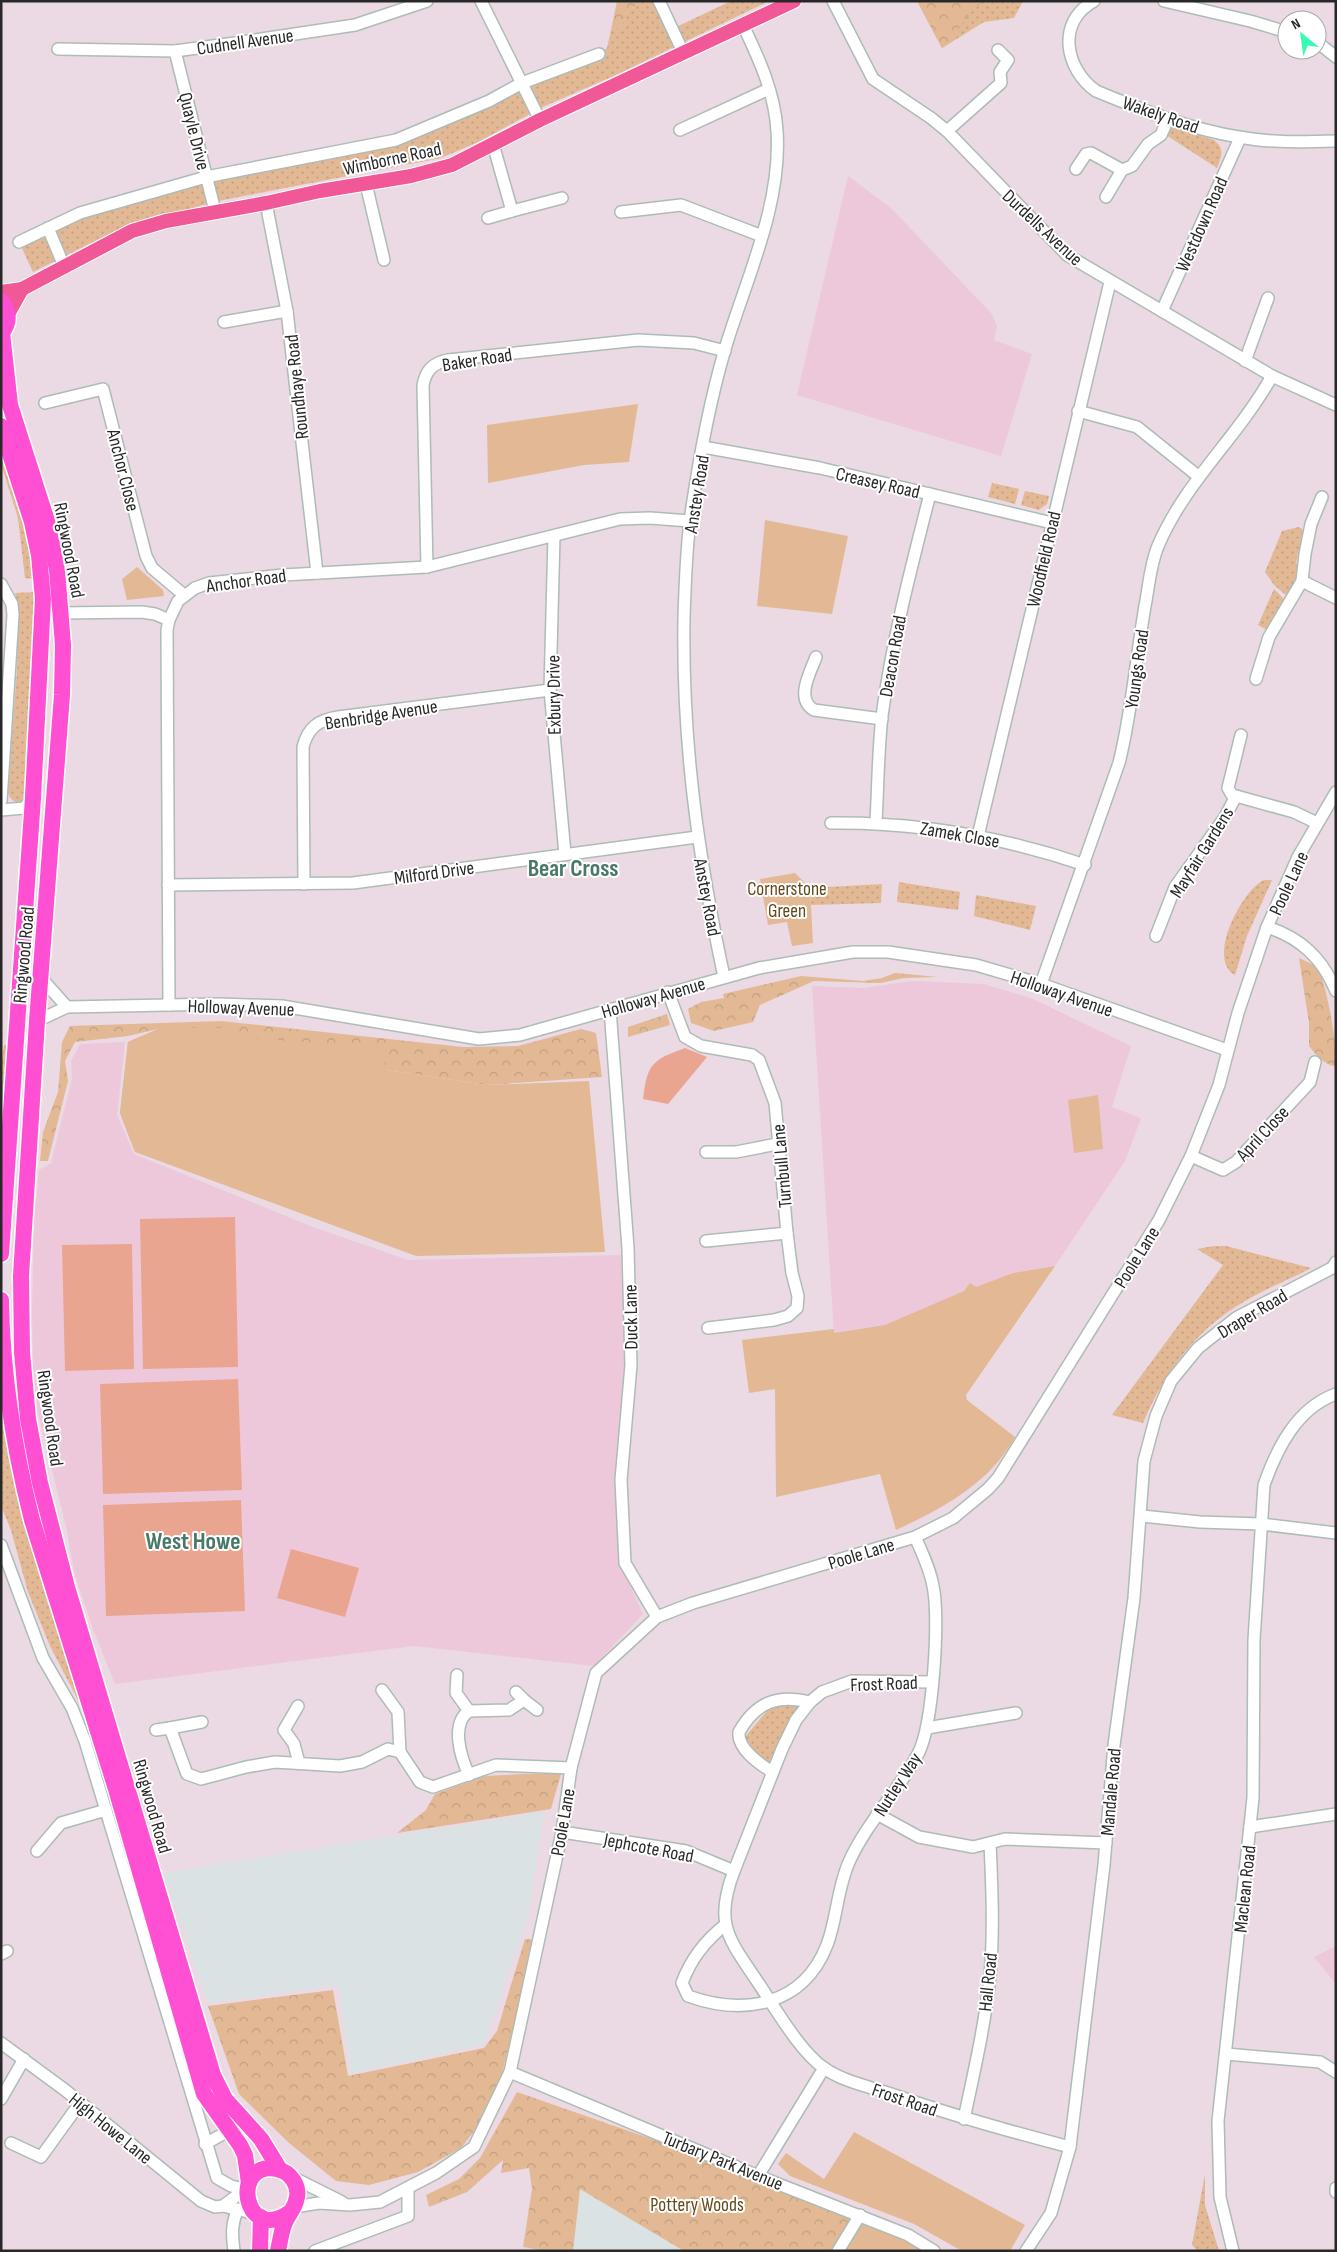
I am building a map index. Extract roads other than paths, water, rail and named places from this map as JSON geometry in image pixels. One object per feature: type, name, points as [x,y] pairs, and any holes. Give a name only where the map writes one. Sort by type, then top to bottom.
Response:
[{"type":"highway","points":[[2,334],[7,322],[4,307]]},
{"type":"highway","name":"Ringwood Road","points":[[2,334],[10,405],[48,524],[57,570],[61,613],[62,696],[37,1021],[21,1276],[22,1352],[28,1419],[34,1458],[67,1587],[213,2075],[225,2099],[262,2139],[286,2174]]},
{"type":"highway","name":"Ringwood Road","points":[[1,426],[32,522],[42,586],[42,654],[1,1254]]},
{"type":"highway","name":"Ringwood Road","points":[[1,1300],[4,1386],[21,1475],[32,1520],[116,1789],[204,2094],[230,2130],[245,2156],[243,2186]]},
{"type":"highway","points":[[260,2251],[258,2216],[248,2202],[243,2186],[259,2172],[266,2169],[286,2174],[298,2192],[278,2251]]},
{"type":"highway","points":[[258,2216],[276,2219],[292,2210]]},
{"type":"main road","name":"Wimborne Road","points":[[1,292],[22,289],[132,231],[215,211],[411,176],[452,165],[540,120],[794,1]]},
{"type":"main road","points":[[4,307],[22,289]]},
{"type":"street","name":"Cudnell Avenue","points":[[58,49],[174,51],[356,26],[428,1]]},
{"type":"street","points":[[481,1],[540,120]]},
{"type":"street","points":[[659,1],[683,52]]},
{"type":"street","name":"Durdells Avenue","points":[[833,1],[873,79],[947,131],[1067,255],[1245,361],[1336,406]]},
{"type":"street","name":"Wakely Road","points":[[1094,1],[1078,16],[1069,38],[1069,52],[1077,72],[1085,83],[1096,91],[1168,119],[1240,138],[1284,141],[1336,140]]},
{"type":"street","points":[[1164,1],[1277,29]]},
{"type":"street","name":"Anstey Road","points":[[724,977],[704,884],[697,837],[685,701],[685,578],[690,521],[703,446],[725,351],[762,236],[776,176],[777,130],[770,89],[743,25]]},
{"type":"street","points":[[947,131],[1001,83],[1000,72],[1008,60],[998,50]]},
{"type":"street","name":"Quayle Drive","points":[[174,51],[215,211]]},
{"type":"street","name":"Wimborne Road","points":[[19,242],[80,213],[206,177],[396,140],[489,101],[522,83],[599,54]]},
{"type":"street","points":[[680,130],[770,89]]},
{"type":"street","points":[[1106,197],[1122,170],[1132,166],[1148,144],[1161,135],[1168,119]]},
{"type":"street","name":"Westdown Road","points":[[1162,311],[1240,138]]},
{"type":"street","points":[[493,144],[512,211]]},
{"type":"street","points":[[1076,169],[1086,154],[1091,153],[1122,170]]},
{"type":"street","points":[[366,184],[384,260]]},
{"type":"street","points":[[488,218],[562,198]]},
{"type":"street","name":"Roundhaye Road","points":[[266,203],[287,311],[317,573]]},
{"type":"street","points":[[621,212],[681,205],[762,236]]},
{"type":"street","points":[[48,228],[64,266]]},
{"type":"street","name":"Woodfield Road","points":[[978,836],[1110,282]]},
{"type":"street","points":[[1245,361],[1268,298]]},
{"type":"street","points":[[224,322],[287,311]]},
{"type":"street","name":"Baker Road","points":[[427,567],[423,388],[427,374],[434,364],[456,359],[638,340],[694,343],[725,351]]},
{"type":"street","name":"Youngs Road","points":[[1041,984],[1112,789],[1127,732],[1142,626],[1157,549],[1170,520],[1198,476],[1239,427],[1272,376]]},
{"type":"street","name":"Anchor Close","points":[[45,403],[103,389],[146,556],[152,568],[184,595]]},
{"type":"street","points":[[1078,411],[1137,427],[1198,476]]},
{"type":"street","name":"Creasey Road","points":[[703,446],[820,468],[1052,524]]},
{"type":"street","name":"Deacon Road","points":[[876,822],[882,719],[902,603],[930,494]]},
{"type":"street","points":[[1256,679],[1269,637],[1302,582],[1304,554],[1311,524],[1322,497]]},
{"type":"street","name":"Anchor Road","points":[[169,1005],[166,680],[169,620],[178,601],[184,595],[195,588],[209,583],[242,578],[427,567],[620,520],[650,518],[690,521]]},
{"type":"street","name":"Exbury Drive","points":[[554,536],[550,690],[565,854]]},
{"type":"street","points":[[1302,582],[1336,598]]},
{"type":"street","points":[[1,584],[12,604],[5,699],[1,801]]},
{"type":"street","points":[[61,613],[142,612],[155,614],[169,620]]},
{"type":"street","points":[[816,657],[804,695],[804,702],[808,706],[814,710],[882,719]]},
{"type":"street","name":"Benbridge Avenue","points":[[304,884],[303,747],[306,737],[317,724],[338,717],[550,690]]},
{"type":"street","name":"Mayfair Gardens","points":[[1241,735],[1228,788],[1232,795],[1294,812],[1317,823]]},
{"type":"street","name":"Poole Lane","points":[[292,2210],[319,2203],[350,2205],[380,2202],[436,2174],[474,2147],[510,2072],[562,1832],[571,1768],[596,1673],[657,1617],[693,1603],[915,1536],[953,1518],[988,1489],[998,1478],[1159,1220],[1191,1156],[1219,1085],[1227,1050],[1267,927],[1298,857],[1336,792]]},
{"type":"street","name":"Mayfair Gardens","points":[[1156,936],[1175,886],[1225,817],[1236,796]]},
{"type":"street","points":[[1,810],[24,808],[33,798]]},
{"type":"street","points":[[16,810],[27,818],[30,826]]},
{"type":"street","name":"Zamek Close","points":[[831,823],[876,822],[978,836],[1042,850],[1085,865]]},
{"type":"street","name":"Milford Drive","points":[[168,884],[304,884],[372,881],[697,837]]},
{"type":"street","points":[[1267,927],[1292,937],[1312,952],[1328,973],[1336,991]]},
{"type":"street","name":"Holloway Avenue","points":[[37,1021],[67,1007],[169,1005],[282,1006],[479,1039],[520,1035],[724,977],[821,956],[853,952],[888,952],[976,966],[1041,984],[1227,1050]]},
{"type":"street","points":[[41,978],[67,1007]]},
{"type":"street","name":"Turnbull Lane","points":[[668,992],[685,1037],[701,1046],[738,1051],[752,1055],[758,1060],[775,1103],[787,1233],[792,1273],[798,1296],[797,1308],[788,1316],[774,1320],[708,1328]]},
{"type":"street","name":"Duck Lane","points":[[610,1009],[628,1248],[631,1365],[621,1480],[625,1563],[657,1617]]},
{"type":"street","name":"April Close","points":[[1191,1156],[1223,1170],[1236,1162],[1310,1082],[1315,1062]]},
{"type":"street","points":[[706,1152],[736,1152],[778,1144]]},
{"type":"street","points":[[706,1241],[787,1233]]},
{"type":"street","name":"Draper Road","points":[[1142,1516],[1144,1461],[1156,1416],[1171,1381],[1198,1348],[1236,1318],[1332,1268],[1336,1262]]},
{"type":"street","name":"Maclean Road","points":[[1233,2251],[1220,2197],[1218,2121],[1253,1798],[1254,1640],[1264,1484],[1272,1462],[1287,1433],[1302,1416],[1326,1397],[1336,1394]]},
{"type":"street","points":[[1142,1516],[1200,1522],[1262,1524],[1336,1533]]},
{"type":"street","name":"Mandale Road","points":[[1026,2251],[1051,2213],[1070,2147],[1106,1842],[1114,1745],[1142,1516]]},
{"type":"street","name":"Nutley Way","points":[[771,2002],[800,1983],[813,1972],[819,1962],[830,1935],[836,1899],[849,1862],[877,1814],[918,1755],[927,1728],[936,1626],[934,1586],[915,1536]]},
{"type":"street","points":[[1,1545],[43,1658],[79,1723],[205,2144],[217,2178],[243,2186],[223,2206]]},
{"type":"street","points":[[457,1675],[456,1693],[469,1711]]},
{"type":"street","name":"Frost Road","points":[[932,1682],[852,1681],[822,1692],[810,1702],[796,1720],[772,1772],[734,1871],[727,1890],[723,1913],[725,1925],[744,1962],[789,2030],[824,2068],[856,2083],[964,2119],[1070,2147]]},
{"type":"street","points":[[382,1690],[398,1712],[400,1752]]},
{"type":"street","points":[[468,1775],[460,1750],[459,1730],[461,1720],[469,1711],[509,1710],[520,1696],[537,1710]]},
{"type":"street","points":[[772,1772],[754,1760],[746,1751],[739,1739],[739,1732],[758,1708],[766,1703],[792,1698],[810,1702]]},
{"type":"street","points":[[298,1706],[284,1730],[294,1744],[299,1763]]},
{"type":"street","points":[[927,1728],[1016,1713]]},
{"type":"street","points":[[156,1730],[202,1722]]},
{"type":"street","points":[[170,1728],[186,1774],[195,1778],[208,1778],[262,1764],[299,1763],[318,1766],[340,1766],[362,1762],[388,1749],[400,1752],[407,1759],[416,1777],[424,1784],[433,1787],[496,1765],[571,1768]]},
{"type":"street","points":[[37,1852],[62,1822],[106,1810]]},
{"type":"street","points":[[877,1814],[919,1836],[973,1847],[990,1843],[1028,1839],[1106,1842]]},
{"type":"street","points":[[1250,1827],[1336,1814]]},
{"type":"street","name":"Jephcote Road","points":[[562,1832],[686,1851],[734,1871]]},
{"type":"street","name":"Hall Road","points":[[964,2119],[980,2044],[990,1975],[993,1904],[990,1843]]},
{"type":"street","points":[[725,1925],[713,1935],[692,1964],[682,1983],[684,1990],[688,1996],[721,2004],[750,2006],[771,2002]]},
{"type":"street","name":"High Howe Lane","points":[[1,2043],[24,2058],[201,2201],[215,2207],[223,2206],[238,2209],[258,2216]]},
{"type":"street","points":[[1226,2054],[1320,2062],[1336,2072]]},
{"type":"street","points":[[1,2099],[24,2058]]},
{"type":"street","points":[[758,2176],[824,2068]]},
{"type":"street","name":"Turbary Park Avenue","points":[[510,2072],[758,2176],[908,2235],[934,2251]]},
{"type":"street","points":[[11,2143],[40,2157],[80,2103]]},
{"type":"street","points":[[205,2144],[230,2130]]},
{"type":"street","points":[[286,2174],[350,2205]]},
{"type":"street","points":[[315,2251],[408,2216],[408,2188]]},
{"type":"street","points":[[234,2251],[233,2218],[238,2209]]},
{"type":"street","points":[[838,2251],[860,2215]]},
{"type":"district","name":"Bear Cross","points":[[573,868]]},
{"type":"district","name":"West Howe","points":[[193,1541]]},
{"type":"park label","name":"Cornerstone Green","points":[[787,899]]},
{"type":"park label","name":"Pottery Woods","points":[[697,2204]]}]
